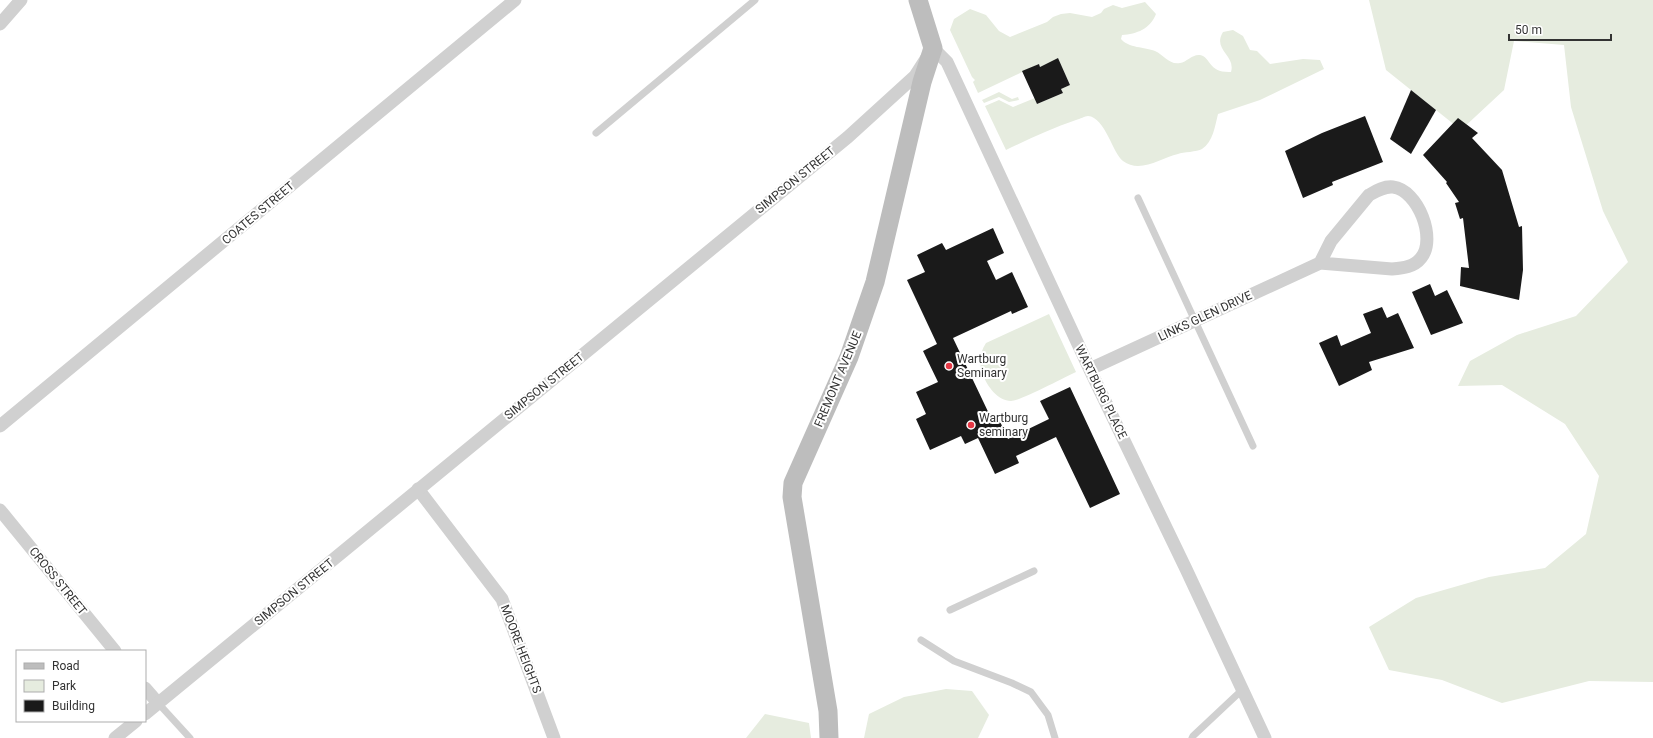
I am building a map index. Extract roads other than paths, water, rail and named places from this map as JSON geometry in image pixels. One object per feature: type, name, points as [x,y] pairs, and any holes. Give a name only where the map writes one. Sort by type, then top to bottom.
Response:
[{"type":"main road","points":[[918,0],[933,48]]},
{"type":"main road","name":"FREMONT AVENUE","points":[[829,738],[828,711],[792,497],[793,483],[849,357],[874,282],[922,82],[933,48]]},
{"type":"street","points":[[0,24],[20,0]]},
{"type":"street","name":"COATES STREET","points":[[0,426],[515,0]]},
{"type":"street","name":"WARTBURG PLACE","points":[[933,48],[947,62],[1090,369],[1265,738]]},
{"type":"street","name":"SIMPSON STREET","points":[[146,713],[848,137],[915,76],[933,48]]},
{"type":"street","name":"LINKS GLEN DRIVE","points":[[1090,369],[1320,263],[1392,269],[1404,268],[1414,264],[1425,252],[1427,242],[1427,231],[1420,211],[1412,200],[1398,188],[1391,187],[1377,190],[1369,195],[1331,241],[1320,263]]},
{"type":"street","name":"MOORE HEIGHTS","points":[[418,489],[502,598],[554,738]]},
{"type":"street","name":"CROSS STREET","points":[[0,510],[114,650]]},
{"type":"street","points":[[146,689],[158,703]]},
{"type":"street","points":[[115,738],[135,722]]},
{"type":"lane","points":[[596,133],[755,0]]},
{"type":"lane","points":[[1138,198],[1253,446]]},
{"type":"lane","points":[[950,610],[1034,571]]},
{"type":"lane","points":[[921,640],[954,661],[1012,683],[1031,692],[1048,715],[1055,738]]},
{"type":"lane","points":[[1192,738],[1242,690]]},
{"type":"lane","points":[[158,703],[190,738]]},
{"type":"place","name":"Wartburg Seminary","points":[[949,366]]},
{"type":"place","name":"Wartburg seminary","points":[[971,425]]}]
